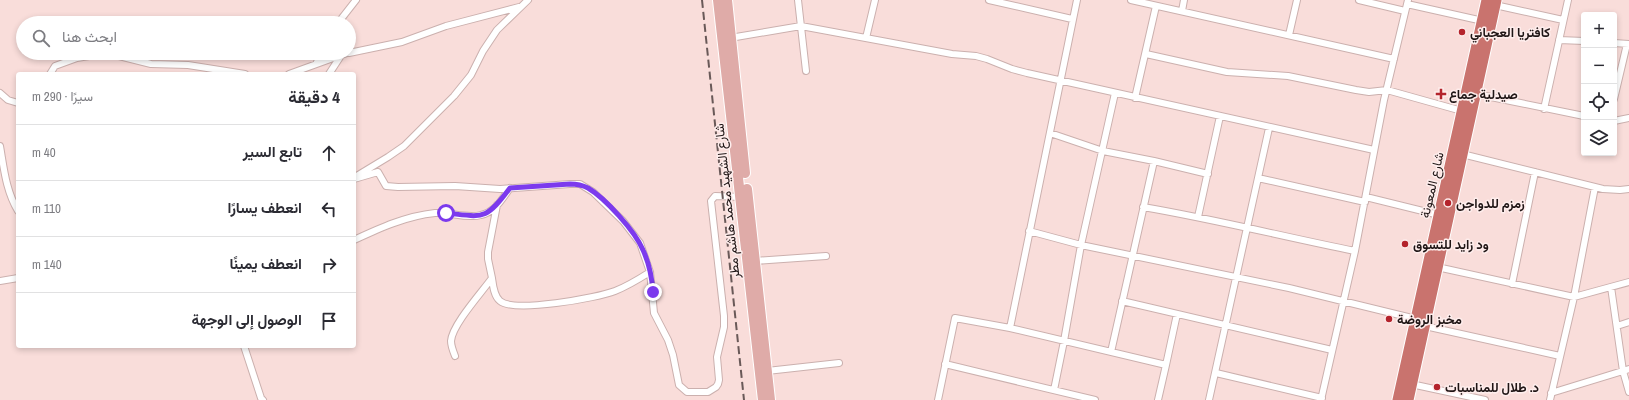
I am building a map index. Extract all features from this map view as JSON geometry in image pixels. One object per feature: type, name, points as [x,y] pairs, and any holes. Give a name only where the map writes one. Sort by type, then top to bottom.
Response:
[{"type":"highway","name":"شارع المعونة","points":[[1408,400],[1412,384],[1420,322],[1439,216],[1483,20],[1493,2]]},
{"type":"highway","name":"شارع المعونة","points":[[1398,400],[1437,267],[1476,94],[1493,2]]},
{"type":"main road","name":"شارع الشهيد محمد هاشم مطر","points":[[718,0],[741,197],[762,400]]},
{"type":"main road","name":"شارع الشهيد محمد هاشم مطر","points":[[727,0],[770,400]]},
{"type":"street","points":[[343,16],[356,0]]},
{"type":"street","points":[[356,177],[404,146],[454,96],[471,75],[483,51],[497,30],[528,0]]},
{"type":"street","points":[[798,0],[806,72]]},
{"type":"street","points":[[866,38],[875,0]]},
{"type":"street","points":[[989,0],[1072,19]]},
{"type":"street","points":[[1010,328],[1077,0]]},
{"type":"street","points":[[1132,0],[1394,59]]},
{"type":"street","points":[[1182,11],[1184,0]]},
{"type":"street","points":[[1289,35],[1297,0]]},
{"type":"street","points":[[1359,0],[1407,5],[1483,20]]},
{"type":"street","points":[[1544,108],[1568,0]]},
{"type":"street","points":[[1493,2],[1563,20]]},
{"type":"street","points":[[1216,373],[1321,399],[1344,301],[1366,200],[1374,150],[1407,5]]},
{"type":"street","points":[[1135,98],[1156,6]]},
{"type":"street","points":[[356,51],[402,42],[452,25],[520,7]]},
{"type":"street","points":[[730,38],[802,26],[952,54],[976,56],[987,58],[1012,69],[1061,81],[1374,150]]},
{"type":"street","points":[[1559,40],[1581,41]]},
{"type":"street","points":[[1617,43],[1628,44],[1617,87]]},
{"type":"street","points":[[1146,54],[1227,72],[1288,76],[1370,92],[1387,90],[1462,111]]},
{"type":"street","points":[[51,72],[55,66],[72,60]]},
{"type":"street","points":[[134,60],[146,63],[188,65],[232,72]]},
{"type":"street","points":[[316,64],[318,60]]},
{"type":"street","points":[[294,72],[327,60]]},
{"type":"street","points":[[331,72],[340,60]]},
{"type":"street","points":[[0,93],[8,100],[16,102]]},
{"type":"street","points":[[1054,390],[1081,245],[1115,93]]},
{"type":"street","points":[[1476,94],[1581,115]]},
{"type":"street","points":[[1198,217],[1220,116]]},
{"type":"street","points":[[1617,120],[1629,118]]},
{"type":"street","points":[[1209,400],[1248,229],[1269,128]]},
{"type":"street","points":[[1050,133],[1103,151],[1208,174]]},
{"type":"street","points":[[0,146],[5,178],[12,202],[16,208]]},
{"type":"street","points":[[1462,154],[1595,187],[1613,190],[1629,190]]},
{"type":"street","points":[[1111,352],[1154,161]]},
{"type":"street","points":[[356,178],[378,172],[386,186],[398,187],[455,186],[488,189],[580,184],[587,188],[598,196],[614,212],[636,238],[643,250],[650,272],[654,313],[674,355],[679,385],[688,392],[708,392],[716,387],[719,380],[717,357],[724,327],[724,316],[711,201],[715,196],[741,197]]},
{"type":"street","points":[[1512,284],[1535,172]]},
{"type":"street","points":[[1258,178],[1439,216]]},
{"type":"street","points":[[1550,400],[1574,297],[1595,187]]},
{"type":"street","points":[[356,239],[375,229],[395,222],[436,213],[473,216],[481,215],[497,205],[510,188]]},
{"type":"street","points":[[497,205],[488,259],[496,295],[505,304],[520,306],[568,301],[603,295],[623,288],[650,272]]},
{"type":"street","points":[[1143,207],[1355,250]]},
{"type":"street","points":[[1029,231],[1081,245],[1344,301],[1420,322],[1560,356]]},
{"type":"street","points":[[755,261],[826,256]]},
{"type":"street","points":[[1437,267],[1574,297],[1629,282]]},
{"type":"street","points":[[0,281],[16,278]]},
{"type":"street","points":[[454,356],[451,340],[453,334],[468,308],[492,278]]},
{"type":"street","points":[[1611,287],[1629,392]]},
{"type":"street","points":[[1122,301],[1332,350]]},
{"type":"street","points":[[1158,400],[1178,314]]},
{"type":"street","points":[[938,400],[956,318],[1010,328],[1166,365]]},
{"type":"street","points":[[1617,326],[1629,322]]},
{"type":"street","points":[[245,348],[261,398],[263,400]]},
{"type":"street","points":[[767,371],[838,363]]},
{"type":"street","points":[[946,364],[1095,400]]},
{"type":"street","points":[[1551,393],[1626,370]]},
{"type":"street","points":[[1412,384],[1485,400]]},
{"type":"railway","points":[[702,0],[744,400]]},
{"type":"place","name":"كافتريا العجباني","points":[[1462,32]]},
{"type":"place","name":"صيدلية جماع","points":[[1441,94]]},
{"type":"place","name":"زمزم للدواجن","points":[[1448,203]]},
{"type":"place","name":"ود زايد للتسوق","points":[[1405,244]]},
{"type":"place","name":"مخبز الروضة","points":[[1389,319]]},
{"type":"place","name":"د. طلال للمناسبات","points":[[1437,387]]},
{"type":"route","points":[[446,213],[473,216],[481,215],[497,205],[510,188],[555,184],[580,184],[593,192],[604,202],[623,221],[640,243],[650,272],[653,292]]}]
